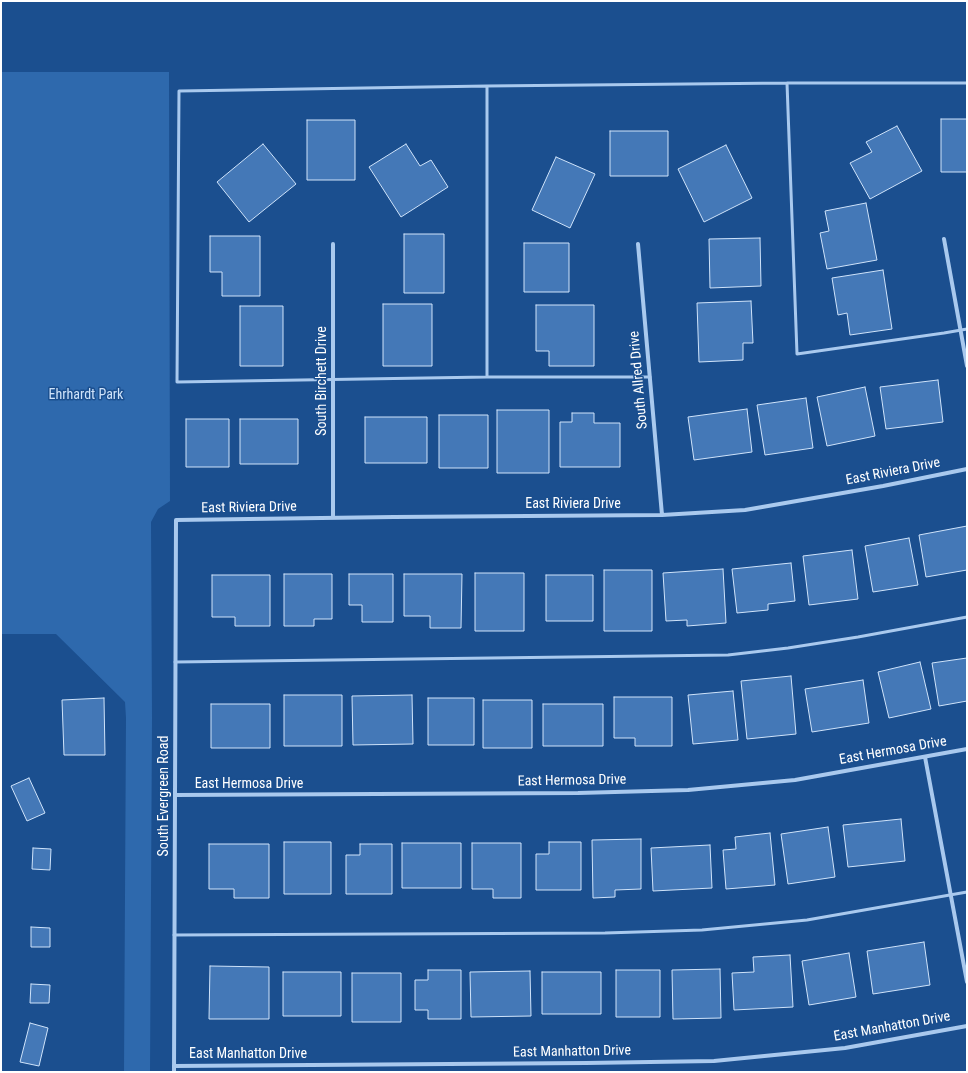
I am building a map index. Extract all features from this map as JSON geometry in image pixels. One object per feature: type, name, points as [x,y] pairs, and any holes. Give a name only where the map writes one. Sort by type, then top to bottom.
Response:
[{"type":"street","points":[[944,239],[967,366]]},
{"type":"street","name":"South Birchett Drive","points":[[333,244],[333,518]]},
{"type":"street","name":"South Allred Drive","points":[[638,244],[662,515]]},
{"type":"street","name":"East Riviera Drive","points":[[176,520],[662,515],[745,510],[884,486],[967,469]]},
{"type":"street","name":"South Evergreen Road","points":[[174,1072],[176,520]]},
{"type":"street","name":"East Hermosa Drive","points":[[175,795],[578,793],[688,790],[795,780],[967,749]]},
{"type":"street","points":[[925,756],[967,982]]},
{"type":"street","name":"East Manhatton Drive","points":[[174,1066],[714,1061],[844,1048],[967,1026]]},
{"type":"lane","points":[[787,83],[797,354],[967,329]]},
{"type":"lane","points":[[650,377],[487,377],[177,382],[179,91],[487,86],[967,83]]},
{"type":"lane","points":[[487,86],[487,377]]},
{"type":"lane","points":[[175,662],[728,655],[788,648],[967,617]]},
{"type":"lane","points":[[174,935],[597,933],[702,930],[807,920],[967,892]]},
{"type":"green space","name":"Ehrhardt Park","points":[[1,72],[169,72],[170,501],[158,509],[151,522],[152,718],[150,1072],[124,1072],[125,702],[56,634],[1,634]]},
{"type":"building","points":[[941,119],[967,119],[967,172],[941,172]]},
{"type":"building","points":[[307,120],[355,120],[355,180],[307,180]]},
{"type":"building","points":[[897,126],[922,171],[870,199],[850,163],[872,152],[866,142]]},
{"type":"building","points":[[610,131],[668,131],[668,176],[610,176]]},
{"type":"building","points":[[263,144],[296,184],[249,222],[217,182]]},
{"type":"building","points":[[406,144],[420,166],[431,160],[448,187],[401,217],[369,167]]},
{"type":"building","points":[[726,145],[752,198],[704,222],[678,169]]},
{"type":"building","points":[[556,157],[595,174],[570,228],[532,210]]},
{"type":"building","points":[[866,203],[877,260],[827,269],[820,233],[829,231],[825,211]]},
{"type":"building","points":[[404,234],[444,234],[444,293],[404,293]]},
{"type":"building","points":[[210,236],[260,236],[260,296],[222,296],[222,272],[210,272]]},
{"type":"building","points":[[760,238],[761,286],[710,288],[709,239]]},
{"type":"building","points":[[524,243],[569,243],[569,292],[524,292]]},
{"type":"building","points":[[883,270],[892,329],[850,335],[847,313],[838,315],[832,278]]},
{"type":"building","points":[[751,301],[753,343],[743,343],[743,360],[699,362],[697,303]]},
{"type":"building","points":[[383,304],[432,304],[432,366],[383,366]]},
{"type":"building","points":[[536,305],[594,305],[594,366],[549,366],[549,351],[536,351]]},
{"type":"building","points":[[240,306],[283,306],[283,366],[240,366]]},
{"type":"building","points":[[938,380],[943,422],[886,429],[880,387]]},
{"type":"building","points":[[865,387],[875,436],[827,446],[817,397]]},
{"type":"building","points":[[806,398],[813,448],[765,455],[757,405]]},
{"type":"building","points":[[747,409],[752,452],[694,460],[688,417]]},
{"type":"building","points":[[497,410],[549,410],[549,473],[497,473]]},
{"type":"building","points":[[572,413],[594,413],[594,423],[620,423],[620,467],[560,467],[560,422],[572,422]]},
{"type":"building","points":[[439,415],[488,415],[488,468],[439,468]]},
{"type":"building","points":[[365,417],[427,417],[427,463],[365,463]]},
{"type":"building","points":[[186,419],[229,419],[229,467],[186,467]]},
{"type":"building","points":[[240,419],[298,419],[298,464],[240,464]]},
{"type":"building","points":[[967,526],[967,570],[926,577],[919,535]]},
{"type":"building","points":[[909,538],[918,585],[873,592],[865,546]]},
{"type":"building","points":[[852,550],[858,599],[809,605],[803,556]]},
{"type":"building","points":[[791,563],[795,601],[768,604],[768,610],[737,613],[732,569]]},
{"type":"building","points":[[723,569],[726,623],[687,626],[687,620],[666,621],[663,573]]},
{"type":"building","points":[[604,570],[652,570],[652,631],[604,631]]},
{"type":"building","points":[[475,573],[524,573],[524,631],[475,631]]},
{"type":"building","points":[[284,574],[332,574],[332,619],[314,619],[314,626],[284,626]]},
{"type":"building","points":[[349,574],[393,574],[393,622],[362,622],[362,605],[349,605]]},
{"type":"building","points":[[404,574],[462,574],[461,628],[430,628],[430,616],[404,616]]},
{"type":"building","points":[[212,575],[270,575],[270,626],[235,626],[235,617],[212,617]]},
{"type":"building","points":[[546,575],[593,575],[593,621],[546,621]]},
{"type":"building","points":[[967,658],[967,701],[939,706],[932,663]]},
{"type":"building","points":[[920,662],[931,709],[889,718],[878,672]]},
{"type":"building","points":[[791,676],[796,734],[747,739],[741,681]]},
{"type":"building","points":[[863,680],[869,723],[812,732],[805,689]]},
{"type":"building","points":[[733,691],[738,740],[693,744],[688,695]]},
{"type":"building","points":[[284,695],[342,695],[342,746],[284,746]]},
{"type":"building","points":[[412,695],[413,744],[353,745],[352,696]]},
{"type":"building","points":[[614,697],[672,697],[672,746],[635,746],[635,738],[614,738]]},
{"type":"building","points":[[104,698],[105,755],[64,755],[62,700]]},
{"type":"building","points":[[428,698],[474,698],[474,745],[428,745]]},
{"type":"building","points":[[483,700],[532,700],[532,748],[483,748]]},
{"type":"building","points":[[211,704],[270,704],[270,748],[211,748]]},
{"type":"building","points":[[543,704],[603,704],[603,746],[543,746]]},
{"type":"building","points":[[29,778],[45,813],[27,821],[11,786]]},
{"type":"building","points":[[901,819],[905,861],[848,867],[843,825]]},
{"type":"building","points":[[828,827],[835,877],[788,884],[781,834]]},
{"type":"building","points":[[770,833],[775,885],[726,889],[723,850],[736,849],[735,837]]},
{"type":"building","points":[[641,839],[641,889],[615,890],[615,897],[593,898],[592,840]]},
{"type":"building","points":[[284,842],[331,842],[331,894],[284,894]]},
{"type":"building","points":[[549,842],[581,842],[581,890],[536,890],[536,854],[549,854]]},
{"type":"building","points":[[402,843],[461,843],[461,888],[402,888]]},
{"type":"building","points":[[472,843],[521,843],[521,898],[493,898],[493,889],[472,889]]},
{"type":"building","points":[[209,844],[269,844],[269,898],[234,898],[234,889],[209,889]]},
{"type":"building","points":[[360,844],[392,844],[392,894],[346,894],[346,855],[360,855]]},
{"type":"building","points":[[710,845],[712,888],[653,891],[651,848]]},
{"type":"building","points":[[33,848],[51,849],[50,870],[32,869]]},
{"type":"building","points":[[31,927],[50,928],[50,947],[31,947]]},
{"type":"building","points":[[924,942],[930,985],[873,994],[867,951]]},
{"type":"building","points":[[849,953],[856,997],[809,1005],[802,961]]},
{"type":"building","points":[[790,955],[793,1007],[734,1010],[732,973],[754,972],[753,957]]},
{"type":"building","points":[[210,966],[269,967],[269,1019],[209,1019]]},
{"type":"building","points":[[720,969],[721,1018],[673,1019],[672,970]]},
{"type":"building","points":[[428,970],[461,970],[461,1019],[428,1019],[428,1010],[415,1010],[415,980],[428,980]]},
{"type":"building","points":[[616,970],[660,970],[660,1017],[616,1017]]},
{"type":"building","points":[[530,971],[531,1016],[471,1017],[470,972]]},
{"type":"building","points":[[283,972],[341,972],[341,1016],[283,1016]]},
{"type":"building","points":[[542,972],[601,972],[601,1014],[542,1014]]},
{"type":"building","points":[[352,973],[401,973],[401,1022],[352,1022]]},
{"type":"building","points":[[31,984],[50,985],[49,1003],[30,1003]]},
{"type":"building","points":[[30,1023],[48,1028],[39,1066],[20,1062]]}]
